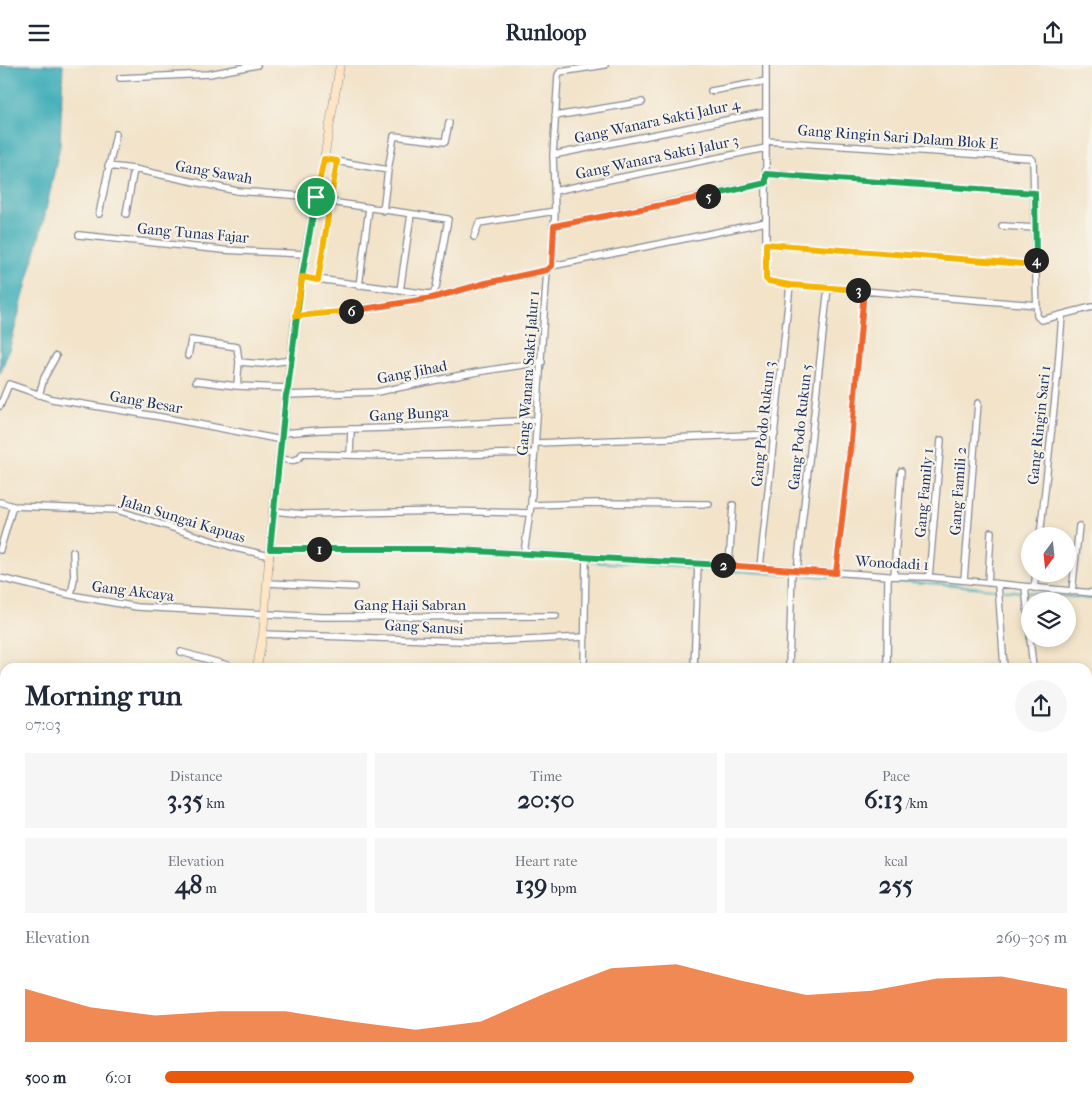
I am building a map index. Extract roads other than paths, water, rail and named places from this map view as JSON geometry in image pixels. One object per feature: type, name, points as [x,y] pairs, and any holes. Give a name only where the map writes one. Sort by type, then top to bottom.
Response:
[{"type":"main road","points":[[259,663],[273,511],[296,316],[340,65]]},
{"type":"street","points":[[120,78],[209,74],[257,65]]},
{"type":"street","name":"Gang Wanara Sakti Jalur 1","points":[[524,553],[531,505],[536,420],[554,226],[553,155],[559,73],[605,65]]},
{"type":"street","points":[[766,65],[766,279],[773,283],[790,285],[1037,305]]},
{"type":"street","points":[[712,91],[766,81]]},
{"type":"street","points":[[555,116],[642,102]]},
{"type":"street","name":"Gang Wanara Sakti Jalur 4","points":[[553,155],[766,112]]},
{"type":"street","points":[[383,211],[394,137],[396,135],[445,142],[449,123]]},
{"type":"street","points":[[98,214],[116,134]]},
{"type":"street","name":"Gang Ringin Sari Dalam Blok E","points":[[766,141],[1029,157],[1033,160],[1035,193]]},
{"type":"street","name":"Gang Wanara Sakti Jalur 3","points":[[554,191],[766,148]]},
{"type":"street","points":[[324,159],[388,170]]},
{"type":"street","points":[[318,280],[337,161]]},
{"type":"street","name":"Gang Sawah","points":[[108,166],[134,169],[237,191],[316,197]]},
{"type":"street","points":[[126,213],[134,169]]},
{"type":"street","points":[[766,174],[1035,193],[1037,316],[1040,320],[1092,307]]},
{"type":"street","points":[[554,226],[766,183]]},
{"type":"street","points":[[302,277],[400,291],[432,294],[435,291],[448,220],[330,202]]},
{"type":"street","points":[[359,286],[369,208]]},
{"type":"street","points":[[474,237],[479,223],[555,211]]},
{"type":"street","points":[[400,291],[411,214]]},
{"type":"street","points":[[296,316],[327,314],[432,298],[550,268],[766,222]]},
{"type":"street","points":[[1002,225],[1036,228]]},
{"type":"street","name":"Gang Tunas Fajar","points":[[79,235],[223,250],[306,254]]},
{"type":"street","points":[[766,244],[1037,265]]},
{"type":"street","name":"Gang Podo Rukun 3","points":[[760,567],[790,285]]},
{"type":"street","name":"Gang Podo Rukun 5","points":[[789,663],[792,587],[828,287]]},
{"type":"street","points":[[836,573],[851,441],[864,290]]},
{"type":"street","name":"Gang Ringin Sari 1","points":[[1041,527],[1062,316]]},
{"type":"street","points":[[188,356],[191,340],[237,347],[239,362],[237,386]]},
{"type":"street","points":[[39,395],[44,378],[56,356]]},
{"type":"street","points":[[239,362],[262,365],[291,360]]},
{"type":"street","name":"Gang Jihad","points":[[196,381],[287,392],[377,392],[478,372],[542,362]]},
{"type":"street","name":"Gang Besar","points":[[0,406],[8,385],[39,395],[282,437]]},
{"type":"street","name":"Gang Famili 2","points":[[964,580],[978,403]]},
{"type":"street","name":"Gang Bunga","points":[[282,437],[351,429],[536,420]]},
{"type":"street","points":[[350,455],[351,429]]},
{"type":"street","points":[[536,443],[775,434]]},
{"type":"street","name":"Gang Family 1","points":[[929,577],[941,440]]},
{"type":"street","points":[[280,459],[295,460],[302,453],[350,455],[535,453]]},
{"type":"street","points":[[887,663],[888,593],[901,471]]},
{"type":"street","name":"Jalan Sungai Kapuas","points":[[0,502],[13,506],[117,510],[235,548],[270,552]]},
{"type":"street","points":[[531,505],[585,503],[709,504]]},
{"type":"street","points":[[729,565],[733,505]]},
{"type":"street","points":[[0,550],[13,506]]},
{"type":"street","points":[[273,511],[304,514],[442,511],[530,513]]},
{"type":"street","points":[[1072,592],[1079,526]]},
{"type":"street","points":[[988,583],[992,532]]},
{"type":"street","name":"Wonodadi 1","points":[[270,552],[439,549],[524,553],[890,577],[929,577],[988,583],[1026,590],[1034,588],[1072,592]]},
{"type":"street","points":[[71,595],[74,579],[73,552]]},
{"type":"street","points":[[584,663],[586,557]]},
{"type":"street","points":[[694,663],[698,563]]},
{"type":"street","name":"Gang Akcaya","points":[[0,578],[71,595],[137,607],[265,613]]},
{"type":"street","points":[[267,583],[354,587]]},
{"type":"street","points":[[1034,588],[1035,583]]},
{"type":"street","points":[[998,585],[1004,663]]},
{"type":"street","name":"Wonodadi 1","points":[[1076,592],[1092,593]]},
{"type":"street","name":"Gang Haji Sabran","points":[[265,613],[322,617],[556,616]]},
{"type":"street","name":"Gang Sanusi","points":[[263,633],[489,642],[585,637]]},
{"type":"street","points":[[1031,647],[1033,663]]},
{"type":"street","points":[[181,652],[220,663]]},
{"type":"water","points":[[0,65],[63,65],[60,146],[45,215],[10,347],[0,374]]},
{"type":"waterway","points":[[593,562],[696,568]]},
{"type":"waterway","points":[[700,569],[943,584],[1092,599]]}]
